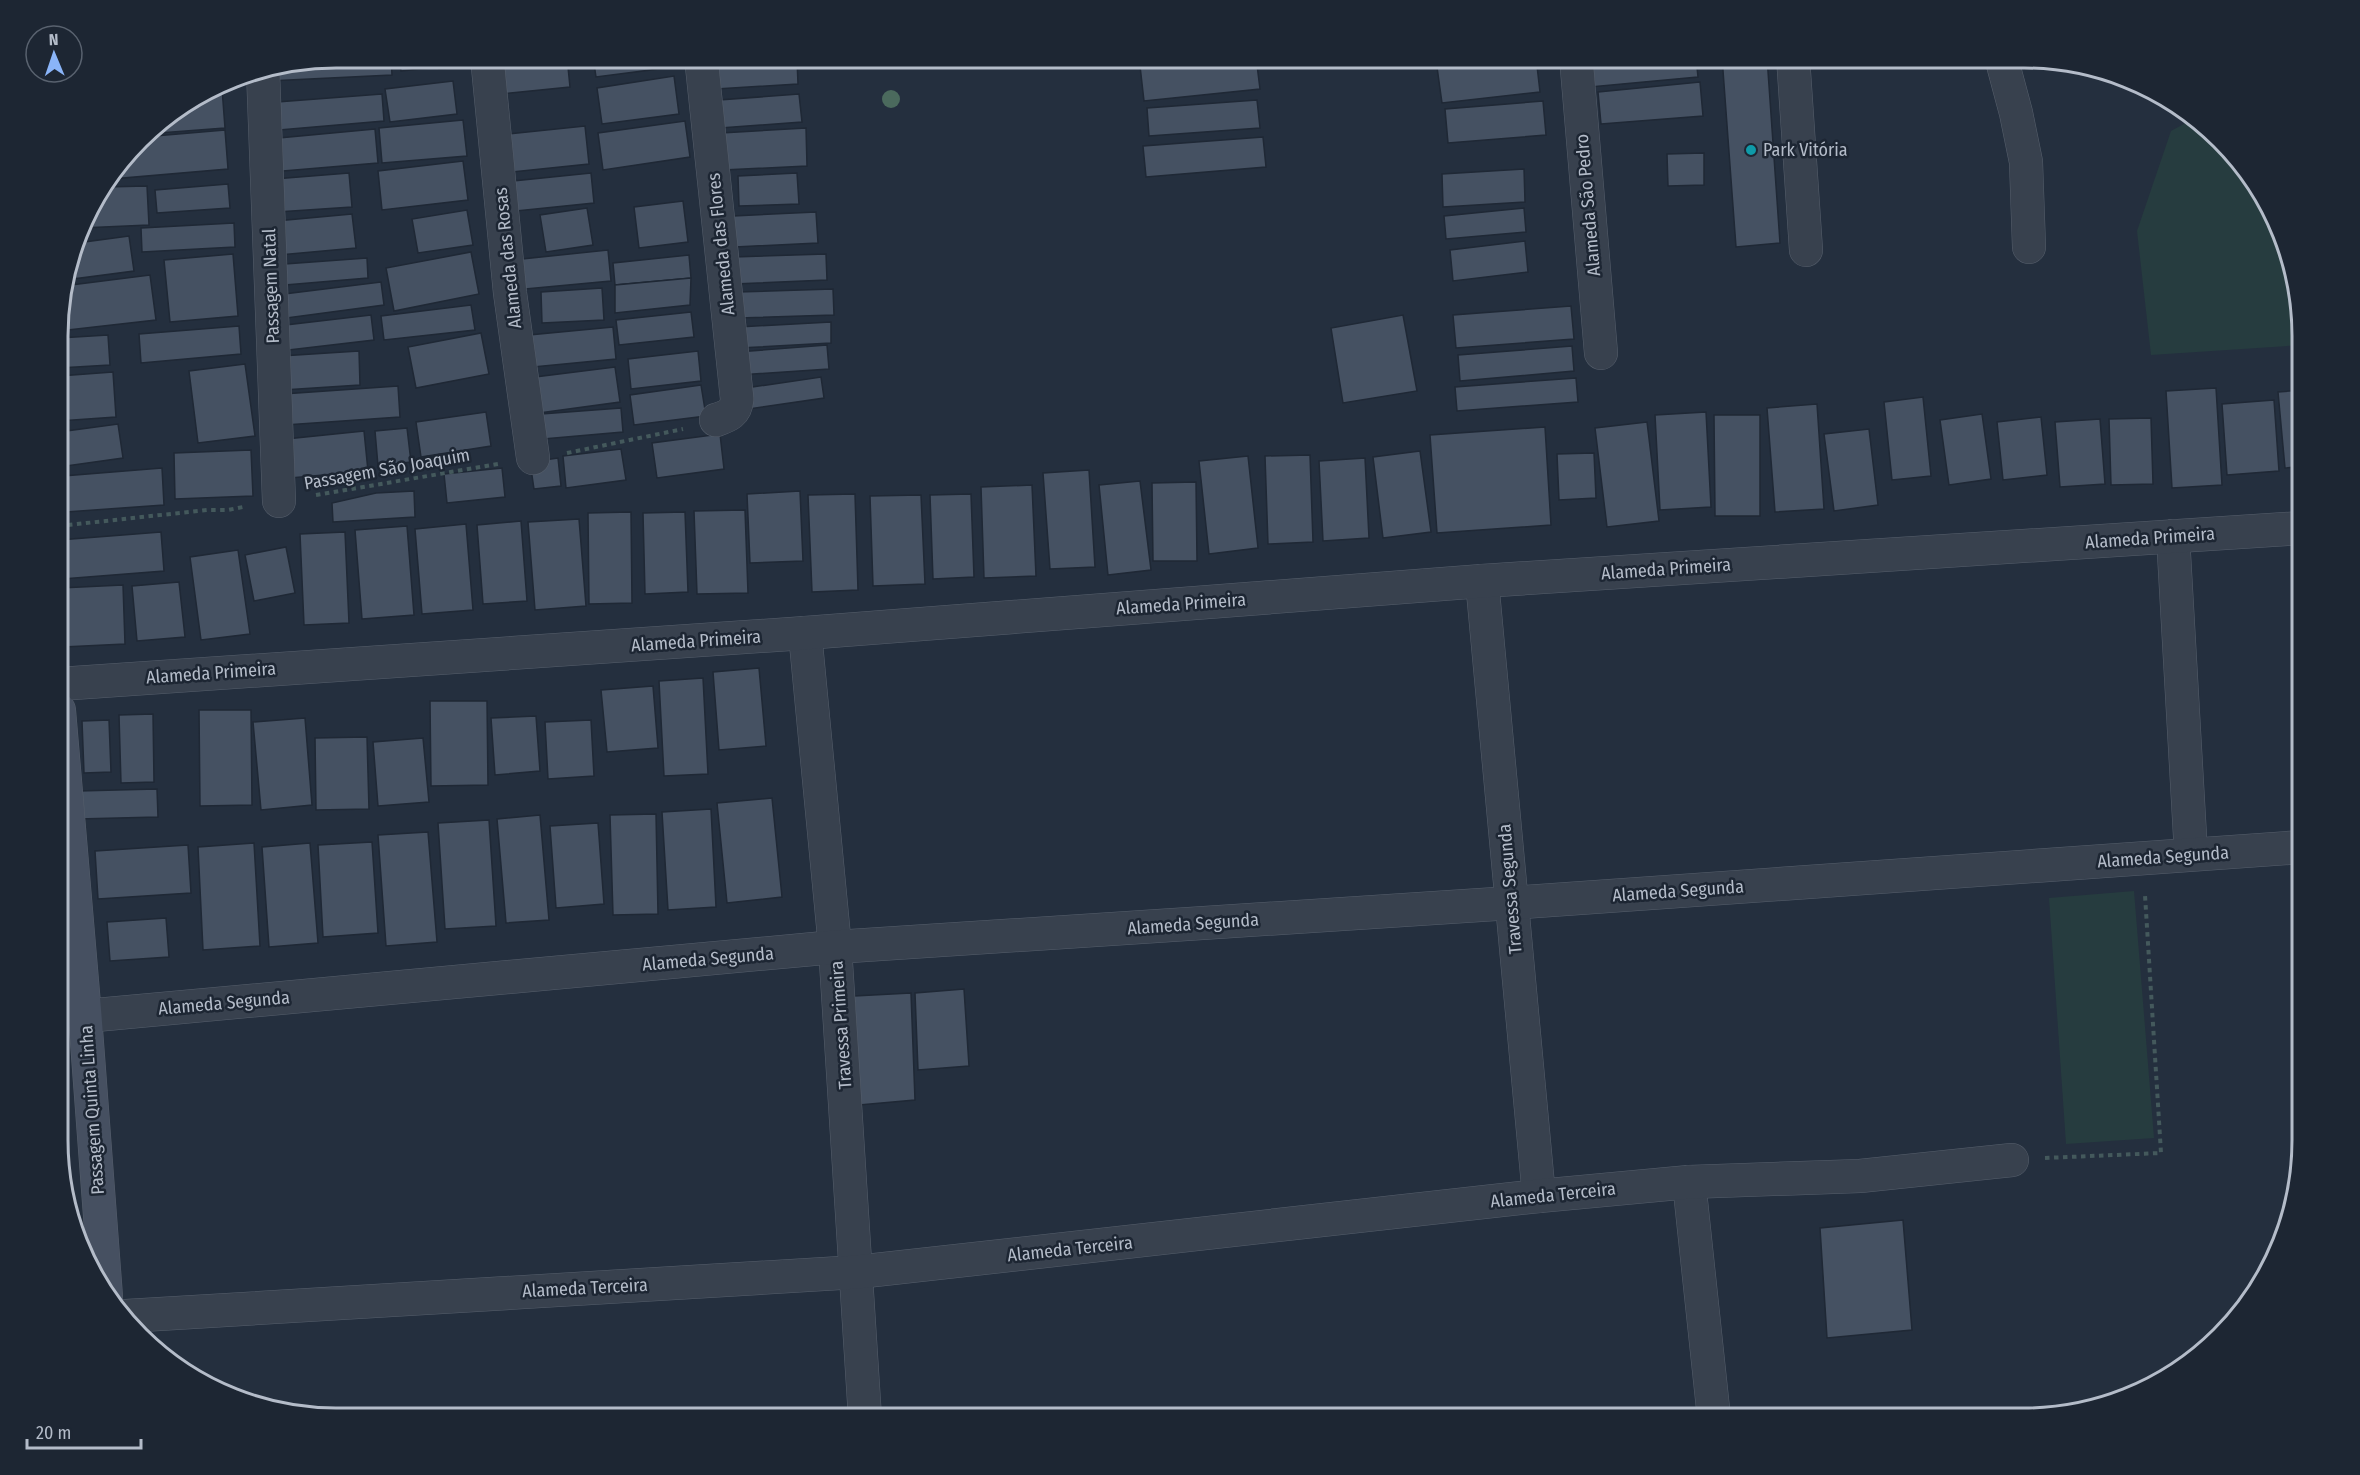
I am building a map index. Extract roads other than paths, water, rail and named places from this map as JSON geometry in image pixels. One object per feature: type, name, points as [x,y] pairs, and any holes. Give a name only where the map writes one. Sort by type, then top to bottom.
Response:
[{"type":"main road","name":"Passagem Quinta Linha","points":[[68,816],[105,1276]]},
{"type":"street","name":"Alameda das Rosas","points":[[488,68],[510,293],[533,458]]},
{"type":"street","name":"Alameda das Flores","points":[[702,68],[737,399],[736,408],[732,413],[716,420]]},
{"type":"street","name":"Alameda São Pedro","points":[[1577,68],[1601,353]]},
{"type":"street","points":[[1794,68],[1806,250]]},
{"type":"street","points":[[2004,68],[2016,113],[2025,162],[2029,247]]},
{"type":"street","name":"Passagem Natal","points":[[263,78],[279,501]]},
{"type":"street","name":"Alameda Primeira","points":[[68,683],[805,633],[1482,581],[2292,529]]},
{"type":"street","points":[[2173,536],[2191,854]]},
{"type":"street","name":"Travessa Segunda","points":[[1482,581],[1539,1196]]},
{"type":"street","name":"Travessa Primeira","points":[[805,633],[835,947],[864,1408]]},
{"type":"street","name":"Alameda Segunda","points":[[85,1016],[835,947],[1511,903],[2292,848]]},
{"type":"street","name":"Alameda Terceira","points":[[134,1316],[857,1272],[1539,1196],[1689,1182],[1860,1176],[2012,1160]]},
{"type":"street","points":[[1689,1182],[1713,1408]]},
{"type":"place","name":"Park Vitória","points":[[1751,150]]}]
